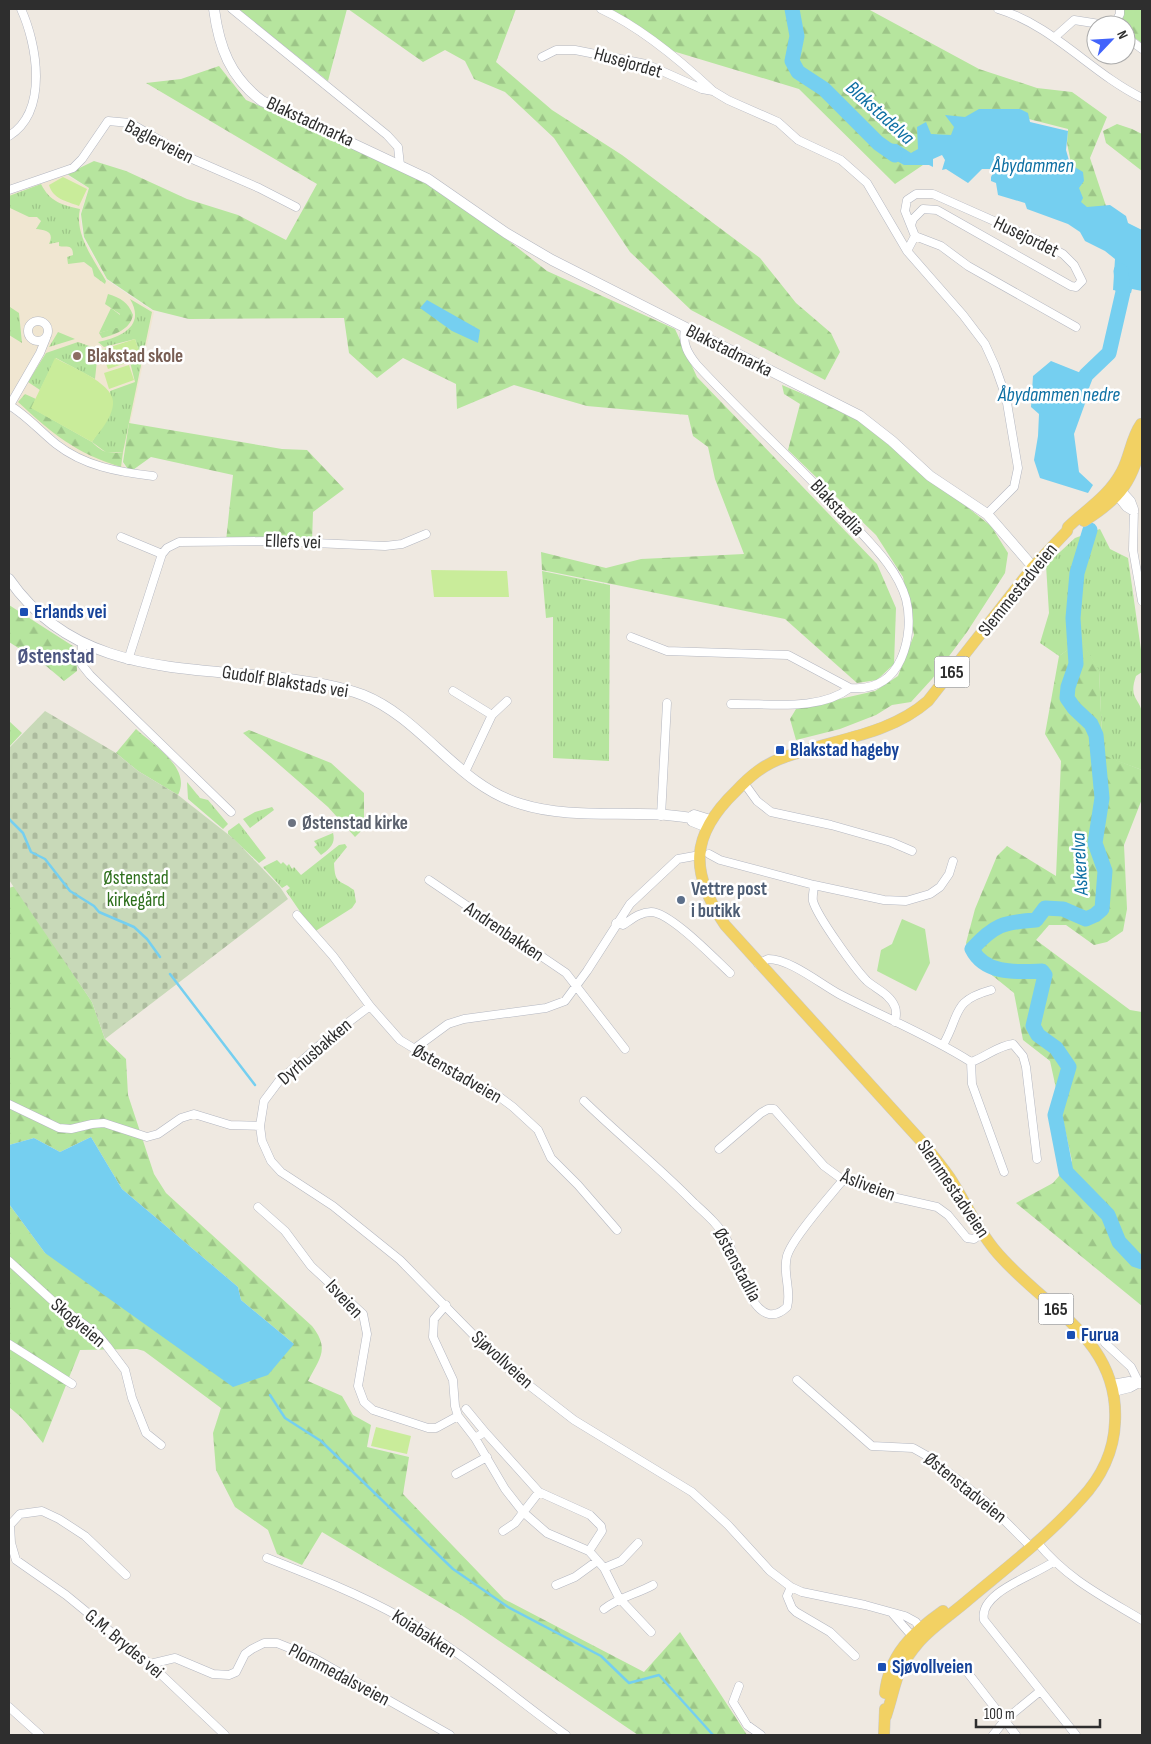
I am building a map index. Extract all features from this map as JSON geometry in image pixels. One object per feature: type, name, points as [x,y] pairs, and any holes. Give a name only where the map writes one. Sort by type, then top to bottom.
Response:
[{"type":"main road","name":"Blakstadmarka","points":[[214,9],[220,42],[228,63],[252,93],[291,116],[400,165],[445,189],[527,246],[685,329],[860,416],[892,441],[930,476],[987,514],[1033,567]]},
{"type":"main road","name":"Slemmestadveien","points":[[1117,492],[1136,431],[1142,424]]},
{"type":"main road","name":"Slemmestadveien","points":[[884,1735],[886,1716],[898,1673],[918,1634],[980,1588],[1034,1544],[1079,1501],[1101,1471],[1114,1437],[1113,1388],[1104,1363],[1090,1342],[1008,1265],[982,1233],[950,1179],[922,1142],[724,925],[708,899],[701,876],[709,824],[719,808],[757,770],[786,756],[886,727],[917,711],[933,696],[954,671],[1033,567],[1068,527],[1117,492],[1134,472],[1142,437]]},
{"type":"main road","name":"Gudolf Blakstads vei","points":[[9,579],[42,616],[57,629],[82,644],[128,660],[310,682],[348,690],[372,699],[393,711],[465,772],[502,796],[530,807],[691,818],[694,815],[709,824]]},
{"type":"street","points":[[9,136],[25,118],[36,87],[36,61],[30,31],[21,9]]},
{"type":"street","name":"Blakstadmarka","points":[[232,9],[387,135],[398,147],[400,165]]},
{"type":"street","name":"Husejordet","points":[[601,9],[621,18],[640,31],[713,91],[728,100],[778,122],[792,137],[841,160],[867,183],[878,198],[907,251],[963,315],[985,344],[1006,397],[1014,439],[1018,478],[1014,487],[987,514]]},
{"type":"street","points":[[998,9],[1056,38],[1105,76],[1142,98]]},
{"type":"street","points":[[1056,38],[1074,20],[1086,22]]},
{"type":"street","name":"Husejordet","points":[[542,57],[556,50],[566,49],[621,58],[646,64],[702,89],[713,91]]},
{"type":"street","name":"Baglerveien","points":[[9,190],[73,168],[82,159],[108,121],[120,121],[130,123],[190,158],[259,188],[296,207]]},
{"type":"street","name":"Husejordet","points":[[911,226],[913,218],[923,209],[937,210],[1071,286],[1076,287],[1082,281],[1074,265],[1063,254],[933,194],[916,194],[907,200],[905,211],[911,226],[915,236]]},
{"type":"street","points":[[907,251],[915,236],[941,246],[968,266],[1076,327]]},
{"type":"street","name":"Blakstadlia","points":[[685,329],[685,344],[688,354],[834,503],[884,559],[898,580],[906,599],[909,619],[904,652],[897,668],[879,684],[860,689],[850,688],[837,697],[817,703],[731,704]]},
{"type":"street","points":[[46,338],[40,354],[10,405],[58,446],[80,459],[123,472],[153,476]]},
{"type":"street","points":[[1117,492],[1134,512],[1133,550],[1142,601]]},
{"type":"street","name":"Ellefs vei","points":[[162,554],[166,548],[179,542],[384,546],[402,544],[426,534]]},
{"type":"street","points":[[121,537],[162,554],[128,660]]},
{"type":"street","points":[[631,637],[667,651],[788,655],[850,688]]},
{"type":"street","points":[[82,644],[82,665],[90,675],[232,812]]},
{"type":"street","points":[[453,692],[492,715]]},
{"type":"street","points":[[465,772],[492,715],[507,701]]},
{"type":"street","points":[[661,816],[667,703]]},
{"type":"street","points":[[744,783],[757,801],[771,812],[831,825],[890,842],[912,851]]},
{"type":"street","points":[[414,1049],[448,1024],[464,1019],[558,1005],[565,1002],[630,904],[678,859],[705,855],[814,885],[884,900],[906,901],[930,894],[940,887],[949,874],[954,861]]},
{"type":"street","name":"Andrenbakken","points":[[429,880],[558,967],[577,986],[625,1049]]},
{"type":"street","points":[[814,885],[814,901],[818,910],[842,950],[868,981],[888,997],[895,1006],[897,1014],[895,1022]]},
{"type":"street","points":[[616,923],[623,925],[644,913],[653,912],[663,916],[679,927],[730,973]]},
{"type":"street","name":"Østenstadveien","points":[[298,915],[370,1006],[400,1040],[468,1081],[493,1092],[513,1106],[538,1130],[551,1158],[578,1185],[617,1230]]},
{"type":"street","points":[[758,964],[768,959],[783,962],[839,994],[943,1045],[971,1062]]},
{"type":"street","points":[[943,1045],[951,1031],[958,1009],[967,998],[991,990]]},
{"type":"street","name":"Dyrhusbakken","points":[[264,1100],[279,1081],[329,1037],[370,1006]]},
{"type":"street","points":[[971,1062],[1005,1045],[1013,1044],[1018,1048],[1026,1067],[1037,1159]]},
{"type":"street","points":[[971,1062],[972,1084],[1004,1172]]},
{"type":"street","name":"Sjøvollveien","points":[[264,1100],[260,1126],[264,1149],[281,1172],[333,1206],[386,1248],[446,1305],[478,1341],[549,1402],[574,1420],[692,1492],[728,1525],[770,1571],[791,1587],[802,1592],[865,1605],[912,1619],[918,1634]]},
{"type":"street","name":"Østenstadlia","points":[[584,1101],[666,1174],[720,1228],[728,1240],[748,1294],[754,1304],[770,1314],[778,1313],[787,1307],[789,1296],[786,1270],[787,1256],[810,1222],[843,1180]]},
{"type":"street","points":[[9,1104],[59,1128],[71,1129],[104,1123],[147,1137],[158,1134],[181,1118],[194,1114],[230,1125],[260,1126]]},
{"type":"street","name":"Åsliveien","points":[[719,1149],[761,1114],[768,1109],[774,1109],[824,1166],[843,1180],[888,1196],[938,1207],[948,1215],[967,1238],[974,1239],[982,1233]]},
{"type":"street","name":"Isveien","points":[[258,1207],[285,1231],[311,1266],[363,1314],[367,1334],[358,1386],[364,1402],[373,1410],[428,1428],[436,1428],[458,1416]]},
{"type":"street","name":"Skogveien","points":[[9,1261],[55,1303],[97,1334],[107,1346],[125,1370],[132,1398],[146,1433],[161,1445]]},
{"type":"street","points":[[446,1305],[434,1319],[433,1337],[453,1380],[455,1406],[458,1416],[475,1438],[505,1489],[523,1512],[547,1533],[589,1551],[604,1568],[619,1598],[651,1632]]},
{"type":"street","points":[[1105,1343],[1131,1367],[1141,1384]]},
{"type":"street","points":[[9,1344],[72,1384]]},
{"type":"street","name":"Østenstadveien","points":[[797,1380],[872,1446],[912,1448],[929,1457],[986,1502],[1053,1562],[1085,1585],[1142,1620]]},
{"type":"street","points":[[1113,1388],[1129,1381],[1141,1384]]},
{"type":"street","points":[[466,1409],[539,1492],[572,1505],[590,1515],[601,1526],[602,1530],[589,1551]]},
{"type":"street","points":[[475,1438],[485,1432]]},
{"type":"street","points":[[492,1465],[506,1456]]},
{"type":"street","points":[[456,1474],[487,1457]]},
{"type":"street","points":[[503,1531],[515,1523],[539,1492]]},
{"type":"street","name":"G.M. Brydes vei","points":[[126,1575],[85,1536],[59,1519],[42,1511],[20,1514],[10,1525],[13,1560],[66,1595],[150,1664],[225,1735]]},
{"type":"street","points":[[604,1568],[621,1561],[638,1543]]},
{"type":"street","name":"Koiabakken","points":[[267,1558],[343,1588],[402,1618],[451,1650],[566,1735]]},
{"type":"street","points":[[556,1585],[575,1577],[597,1561]]},
{"type":"street","points":[[1053,1562],[1040,1571],[1014,1582],[988,1602],[983,1611],[984,1620],[1039,1692],[1076,1735]]},
{"type":"street","points":[[604,1609],[619,1598],[635,1595],[653,1585]]},
{"type":"street","points":[[791,1587],[787,1596],[792,1608],[830,1632],[855,1656]]},
{"type":"street","points":[[892,1613],[918,1634]]},
{"type":"street","name":"Plommedalsveien","points":[[150,1664],[175,1658],[213,1674],[229,1675],[236,1672],[245,1654],[252,1649],[264,1643],[277,1643],[312,1657],[450,1735]]},
{"type":"street","points":[[968,1673],[1016,1735]]},
{"type":"street","points":[[739,1686],[733,1702],[747,1725],[761,1735]]},
{"type":"street","points":[[993,1735],[1005,1720],[1039,1692]]},
{"type":"street","points":[[9,1707],[40,1735]]},
{"type":"shaded area","name":"Blakstad skole","points":[[66,175],[89,188],[80,214],[83,238],[107,280],[154,312],[122,462],[127,471],[92,460],[71,449],[9,400],[9,195]]},
{"type":"green space","points":[[238,9],[347,9],[328,81]]},
{"type":"green space","points":[[348,9],[516,9],[496,62],[552,110],[622,155],[760,258],[796,303],[831,333],[840,352],[825,380],[691,310],[630,252],[554,138],[505,92],[474,79],[465,61],[445,50],[423,62]]},
{"type":"green space","points":[[601,9],[868,9],[979,69],[1037,88],[1072,92],[1107,117],[1090,158],[1106,206],[1081,213],[1067,143],[1068,129],[1001,112],[895,184],[799,89],[666,49]]},
{"type":"green space","points":[[1124,9],[1142,9],[1142,43],[1136,39],[1136,15],[1122,15]]},
{"type":"green space","points":[[219,66],[246,100],[388,161],[462,204],[547,271],[675,329],[697,377],[877,564],[896,608],[894,664],[877,680],[857,683],[785,619],[542,570],[541,552],[606,568],[641,559],[744,554],[715,479],[708,447],[693,436],[688,415],[587,406],[514,385],[457,409],[456,384],[403,358],[377,378],[349,353],[344,318],[189,319],[153,310],[107,279],[84,237],[81,214],[89,188],[67,174],[94,161],[126,171],[187,199],[238,215],[286,240],[317,184],[146,83],[181,79]]},
{"type":"green space","points":[[1117,124],[1142,134],[1142,171],[1106,143],[1103,131]]},
{"type":"green space","points":[[63,177],[87,189],[79,206],[61,199],[51,190],[49,185]]},
{"type":"green space","points":[[41,184],[48,195],[57,202],[80,209],[79,218],[82,237],[106,281],[105,284],[94,276],[92,268],[84,262],[68,264],[67,257],[73,255],[72,249],[59,246],[59,242],[49,244],[51,240],[50,234],[36,229],[41,221],[37,217],[29,217],[10,208],[9,210],[9,196]]},
{"type":"green space","points":[[108,294],[124,301],[133,315],[125,328],[102,338],[99,333],[118,327],[120,314],[105,304]]},
{"type":"green space","points":[[130,299],[152,312],[123,452],[107,453],[92,442],[111,411],[110,391],[135,382],[130,362],[141,358],[135,339],[104,347],[98,342],[115,337],[129,329],[135,316]]},
{"type":"green space","points":[[10,307],[19,313],[22,343],[9,335]]},
{"type":"green space","points":[[111,308],[124,318],[123,322],[114,329],[99,333]]},
{"type":"green space","points":[[58,332],[75,339],[49,347]]},
{"type":"green space","points":[[135,339],[141,358],[108,369],[101,350]]},
{"type":"green space","points":[[78,342],[92,347],[97,360],[95,379],[56,358],[40,390],[28,382],[46,353]]},
{"type":"green space","points":[[55,358],[89,376],[111,394],[113,407],[106,423],[92,442],[31,408]]},
{"type":"green space","points":[[129,365],[134,380],[109,389],[104,373]]},
{"type":"green space","points":[[782,385],[850,414],[991,526],[1008,553],[1005,573],[967,632],[932,679],[911,702],[892,705],[876,715],[840,729],[796,740],[790,719],[796,709],[875,691],[898,676],[914,635],[903,577],[876,535],[788,450],[800,404],[784,394]]},
{"type":"green space","points":[[25,394],[36,399],[32,408],[92,442],[99,448],[110,453],[123,452],[121,467],[77,449],[42,424],[18,402]]},
{"type":"green space","points":[[129,423],[282,449],[307,450],[344,489],[313,512],[312,542],[226,541],[233,475],[151,457],[130,472],[123,462]]},
{"type":"green space","points":[[1100,529],[1110,549],[1128,558],[1142,657],[1142,672],[1136,676],[1133,689],[1135,698],[1141,708],[1143,720],[1142,770],[1103,756],[1099,671],[1081,641],[1059,656],[1040,643],[1049,613],[1046,565],[1075,538]]},
{"type":"green space","points":[[431,570],[507,571],[509,597],[434,597]]},
{"type":"green space","points":[[542,571],[610,585],[609,761],[553,758],[553,617],[546,618]]},
{"type":"green space","points":[[9,605],[76,648],[77,671],[64,681],[45,665],[9,642]]},
{"type":"green space","points":[[1081,640],[1099,670],[1103,755],[1142,770],[1142,799],[1124,845],[1127,909],[1123,931],[1107,942],[1094,945],[1066,925],[1049,925],[1036,940],[1130,1010],[1142,1012],[1142,1306],[1016,1203],[1053,1183],[1072,1161],[1050,1061],[1023,1040],[1014,993],[972,959],[966,943],[975,909],[997,856],[1007,846],[1056,876],[1061,761],[1045,734],[1059,656]]},
{"type":"green space","name":"Østenstad kirkegård","points":[[45,711],[116,753],[138,771],[178,795],[234,839],[280,887],[288,899],[105,1039],[92,1002],[9,880],[9,748]]},
{"type":"green space","points":[[9,721],[22,733],[9,747]]},
{"type":"green space","points":[[136,729],[169,758],[175,766],[180,776],[181,785],[178,795],[138,771],[116,753]]},
{"type":"green space","points":[[249,730],[331,763],[364,793],[364,828],[355,837],[328,807],[243,733]]},
{"type":"green space","points":[[187,782],[200,798],[208,800],[228,824],[223,829],[188,799]]},
{"type":"green space","points":[[272,807],[274,810],[250,828],[243,819],[255,812]]},
{"type":"green space","points":[[239,823],[266,858],[259,863],[228,834],[228,831]]},
{"type":"green space","points":[[333,833],[333,843],[321,855],[314,847],[317,845],[314,841]]},
{"type":"green space","points":[[345,844],[347,847],[334,863],[335,875],[339,881],[354,890],[356,902],[352,908],[314,932],[286,891],[290,888],[287,885],[282,888],[263,867],[277,860],[287,866],[289,864],[292,869],[294,867],[301,875],[339,845]]},
{"type":"green space","points":[[15,886],[92,1002],[105,1039],[126,1059],[128,1095],[154,1174],[166,1193],[312,1326],[321,1341],[322,1347],[319,1360],[308,1381],[342,1396],[353,1415],[371,1425],[367,1447],[409,1457],[403,1494],[504,1599],[644,1672],[680,1632],[747,1735],[638,1735],[461,1615],[322,1532],[302,1565],[277,1554],[268,1530],[235,1507],[216,1470],[213,1433],[221,1408],[144,1351],[137,1349],[80,1350],[43,1443],[22,1418],[9,1407],[9,1204],[45,1253],[294,1344],[241,1300],[238,1287],[122,1189],[91,1137],[60,1152],[34,1138],[9,1145],[9,888]]},
{"type":"green space","points":[[902,919],[925,929],[930,963],[916,991],[877,971],[881,950],[892,944]]},
{"type":"green space","points":[[376,1427],[411,1436],[407,1454],[371,1446]]},
{"type":"water","name":"Åbydammen","points":[[979,109],[1020,109],[1028,113],[1030,122],[1068,131],[1066,150],[1070,164],[1083,172],[1084,181],[1079,188],[1083,198],[1081,202],[1087,207],[1110,205],[1126,216],[1128,223],[1142,230],[1142,291],[1132,289],[1131,293],[1113,290],[1115,259],[1105,251],[1085,241],[1080,232],[1068,224],[1027,209],[1025,203],[998,195],[996,183],[991,181],[995,169],[982,169],[968,183],[946,169],[942,170],[945,160],[942,155],[933,159],[933,167],[929,165],[904,165],[881,152],[877,138],[884,143],[897,144],[911,153],[918,149],[917,127],[926,122],[931,134],[951,135],[954,127],[945,115],[965,117]]},
{"type":"water","points":[[427,300],[480,330],[478,343],[452,331],[420,308]]},
{"type":"water","name":"Åbydammen nedre","points":[[1051,361],[1086,375],[1087,398],[1074,434],[1079,472],[1093,485],[1088,493],[1040,478],[1034,460],[1039,414],[1031,407],[1033,376]]},
{"type":"water","points":[[91,1137],[122,1189],[238,1287],[241,1300],[294,1344],[268,1375],[233,1387],[45,1253],[9,1204],[9,1145],[34,1138],[60,1152]]},
{"type":"waterway","name":"Blakstadelva","points":[[792,9],[797,36],[792,61],[798,72],[824,89],[878,143],[895,155]]},
{"type":"waterway","points":[[1079,393],[1086,375],[1109,353],[1123,292],[1121,271]]},
{"type":"waterway","name":"Askerelva","points":[[1090,530],[1077,573],[1073,618],[1076,664],[1068,687],[1067,698],[1074,708],[1091,724],[1096,735],[1102,798],[1095,843],[1105,871],[1102,909],[1086,919],[1063,909],[1045,908],[1036,920],[1000,926],[972,949],[985,964],[993,968],[1022,972],[1042,971],[1045,975],[1033,1026],[1038,1035],[1056,1048],[1069,1067],[1055,1115],[1066,1172],[1108,1215],[1119,1242],[1136,1260],[1142,1262]]},
{"type":"waterway","points":[[9,819],[23,833],[31,852],[45,859],[70,891],[94,906],[99,912],[134,927],[147,939],[160,957]]},
{"type":"waterway","points":[[170,974],[255,1085]]},
{"type":"waterway","points":[[270,1395],[285,1418],[321,1441],[453,1569],[508,1607],[601,1656],[629,1683],[659,1675],[713,1735]]},
{"type":"place","name":"Blakstad skole","points":[[77,356]]},
{"type":"place","name":"Erlands vei","points":[[24,612]]},
{"type":"place","name":"Blakstad hageby","points":[[780,750]]},
{"type":"place","name":"Østenstad kirke","points":[[292,823]]},
{"type":"place","name":"Vettre post i butikk","points":[[681,900]]},
{"type":"place","name":"Furua","points":[[1071,1335]]},
{"type":"place","name":"Sjøvollveien","points":[[882,1667]]},
{"type":"district","name":"Østenstad","points":[[56,656]]}]
